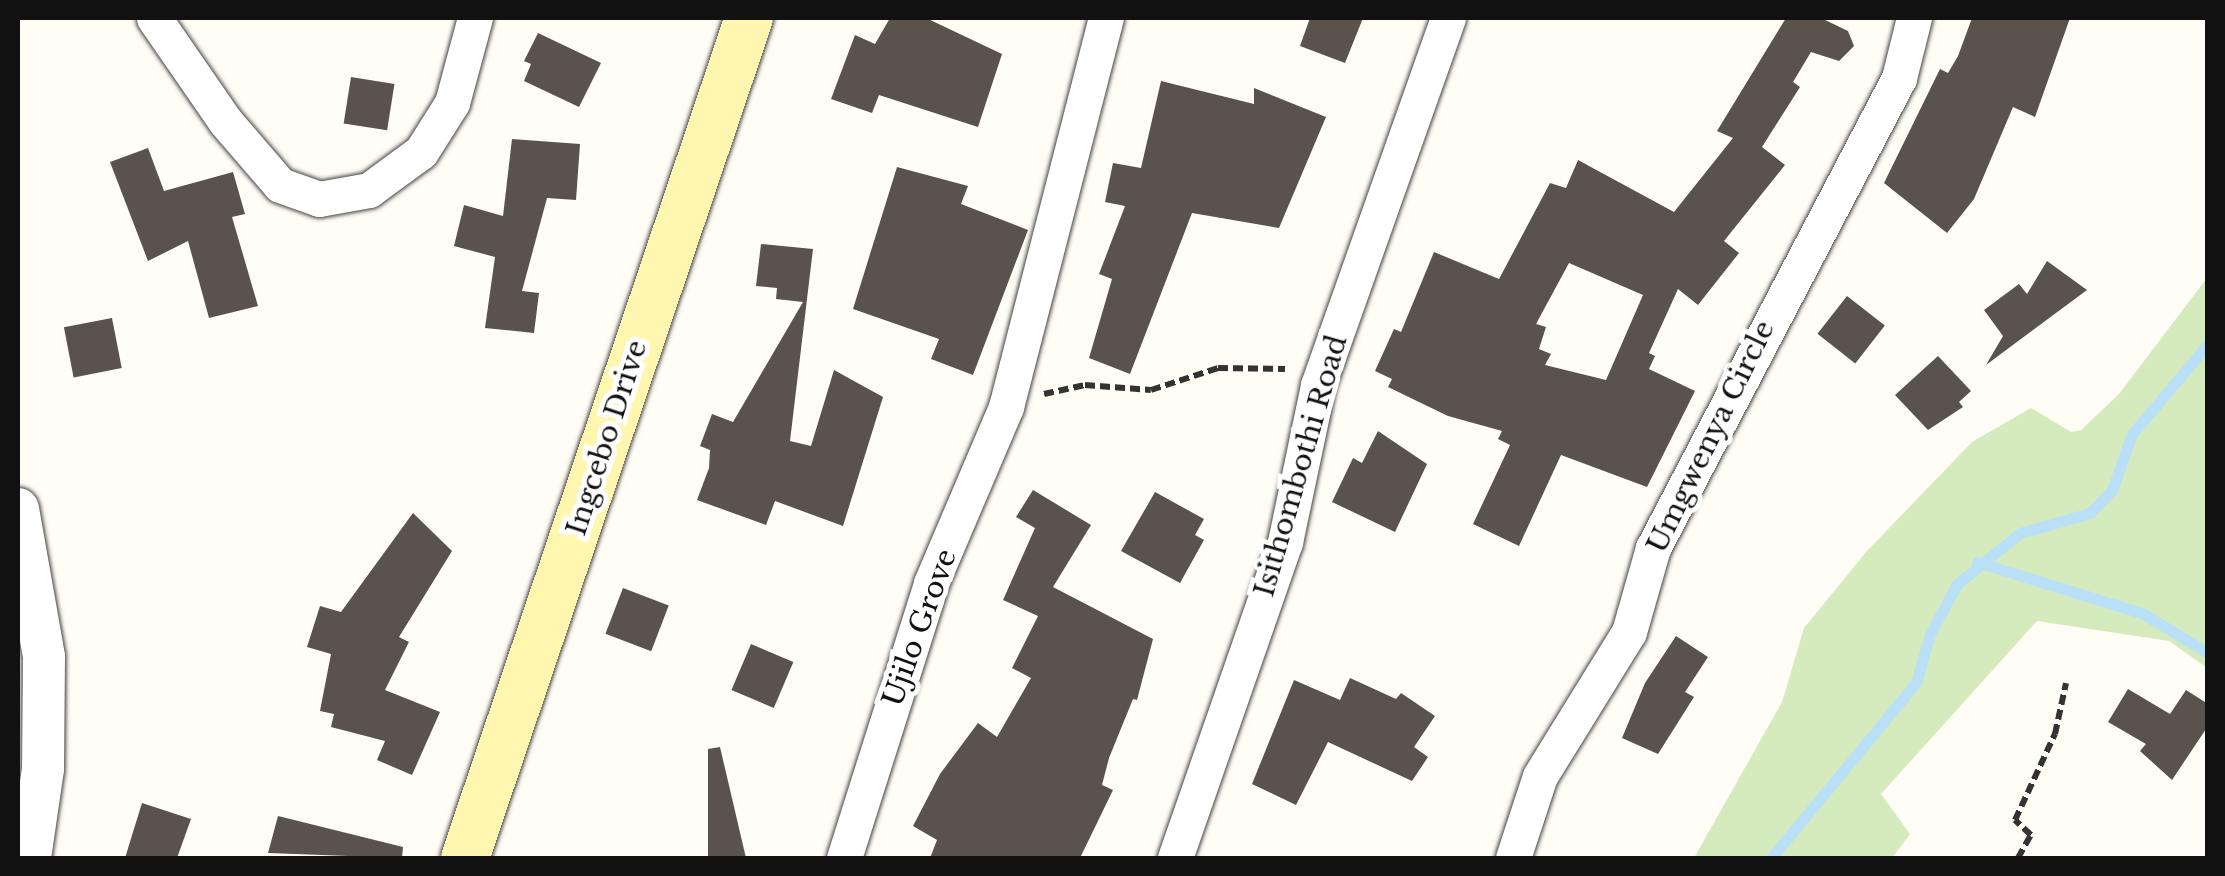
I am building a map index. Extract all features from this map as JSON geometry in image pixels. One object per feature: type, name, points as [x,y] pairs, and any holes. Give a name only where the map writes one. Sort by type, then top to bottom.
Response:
[{"type":"main road","name":"Ingcebo Drive","points":[[465,858],[749,18]]},
{"type":"street","points":[[154,18],[254,156],[280,185],[320,199],[368,190],[421,152],[452,103],[475,18]]},
{"type":"street","name":"Ujilo Grove","points":[[844,858],[931,583],[1008,402],[1106,18]]},
{"type":"street","name":"Isithombothi Road","points":[[1175,858],[1285,542],[1318,385],[1448,18]]},
{"type":"street","name":"Umgwenya Circle","points":[[1513,858],[1540,776],[1630,632],[1653,548],[1899,78],[1914,18]]},
{"type":"street","points":[[18,509],[40,607],[44,676],[40,806],[30,858]]},
{"type":"path","points":[[1008,402],[1085,385],[1151,390],[1218,368],[1277,365],[1318,385]]},
{"type":"path","points":[[2018,858],[2031,834],[2015,820],[2056,734],[2066,683]]},
{"type":"green space","points":[[2207,278],[2207,668],[2169,641],[2037,621],[1881,794],[1910,834],[1892,858],[1694,858],[1782,702],[1804,628],[1866,552],[1972,442],[2031,408],[2071,432],[2081,430],[2119,394]]},
{"type":"building","points":[[890,18],[926,18],[1002,54],[978,127],[879,95],[872,113],[831,99],[855,35],[875,44]]},
{"type":"building","points":[[1310,18],[1363,18],[1345,63],[1300,46]]},
{"type":"building","points":[[1786,18],[1821,18],[1848,31],[1854,46],[1839,61],[1811,52],[1793,82],[1800,87],[1762,147],[1785,165],[1724,241],[1739,253],[1698,305],[1678,289],[1649,353],[1655,356],[1649,369],[1695,391],[1647,487],[1561,455],[1519,546],[1473,524],[1510,445],[1498,439],[1502,431],[1448,416],[1388,387],[1392,379],[1375,371],[1394,329],[1401,332],[1434,252],[1499,279],[1550,183],[1566,188],[1578,160],[1674,212],[1733,138],[1717,131]],"holes":[[[1569,263],[1643,295],[1606,380],[1545,365],[1551,354],[1539,349],[1546,327],[1536,324]]]},
{"type":"building","points":[[1972,18],[2070,18],[2035,117],[2013,107],[1974,199],[1947,233],[1884,183],[1940,69],[1948,73],[1958,56]]},
{"type":"building","points":[[538,33],[601,63],[579,107],[524,81],[531,64],[524,61]]},
{"type":"building","points":[[351,77],[394,84],[387,130],[344,123]]},
{"type":"building","points":[[1161,81],[1254,104],[1254,88],[1326,117],[1279,228],[1192,213],[1130,374],[1089,358],[1112,279],[1099,274],[1125,206],[1105,202],[1113,163],[1141,168]]},
{"type":"building","points":[[512,139],[580,144],[576,200],[547,198],[522,291],[539,293],[534,333],[485,328],[495,257],[454,246],[464,205],[503,216]]},
{"type":"building","points":[[148,148],[164,191],[233,172],[245,214],[232,217],[258,306],[209,318],[188,241],[148,261],[110,162]]},
{"type":"building","points":[[897,167],[968,186],[961,204],[1028,230],[973,375],[931,359],[939,339],[853,309]]},
{"type":"building","points":[[761,244],[813,249],[790,441],[811,446],[834,370],[883,397],[843,526],[775,501],[766,525],[697,500],[709,468],[710,450],[700,446],[712,414],[733,422],[803,302],[776,299],[777,288],[756,286]]},
{"type":"building","points":[[2047,261],[2087,290],[1986,365],[2003,336],[1984,310],[2019,284],[2027,294]]},
{"type":"building","points":[[1847,296],[1885,326],[1855,363],[1817,334]]},
{"type":"building","points":[[112,318],[122,368],[74,377],[64,327]]},
{"type":"building","points":[[1938,356],[1971,391],[1959,402],[1963,407],[1928,430],[1895,395]]},
{"type":"building","points":[[1378,431],[1427,464],[1395,532],[1332,502],[1353,458],[1362,463]]},
{"type":"building","points":[[1033,490],[1091,525],[1053,587],[1153,639],[1137,700],[1133,699],[1109,758],[1102,785],[1113,790],[1080,858],[930,858],[937,840],[913,826],[940,774],[978,723],[997,737],[1031,678],[1012,668],[1038,616],[1003,600],[1035,528],[1016,517]]},
{"type":"building","points":[[1155,492],[1204,519],[1195,535],[1204,540],[1180,583],[1121,551]]},
{"type":"building","points":[[413,513],[452,551],[399,637],[409,642],[385,690],[440,712],[412,775],[377,760],[385,741],[331,727],[334,714],[320,711],[331,654],[307,647],[320,606],[341,612]]},
{"type":"building","points":[[623,588],[669,606],[651,651],[605,634]]},
{"type":"building","points":[[1676,636],[1708,657],[1685,692],[1694,697],[1658,754],[1622,738],[1645,683]]},
{"type":"building","points":[[751,644],[793,662],[774,708],[731,690]]},
{"type":"building","points":[[1350,678],[1396,699],[1401,693],[1435,716],[1414,747],[1428,757],[1412,781],[1328,742],[1296,805],[1252,784],[1294,680],[1340,700]]},
{"type":"building","points":[[2128,689],[2170,714],[2186,690],[2208,704],[2208,726],[2172,780],[2140,751],[2146,744],[2108,722]]},
{"type":"building","points":[[720,747],[746,858],[708,858],[708,749]]},
{"type":"building","points":[[142,803],[191,819],[177,858],[125,858]]},
{"type":"building","points":[[278,816],[403,847],[402,858],[268,853]]},
{"type":"waterway","points":[[1771,858],[1916,683],[1930,634],[1957,584],[2020,533],[2090,513],[2112,490],[2132,434],[2208,344]]},
{"type":"waterway","points":[[1977,562],[2142,613],[2208,653]]}]
